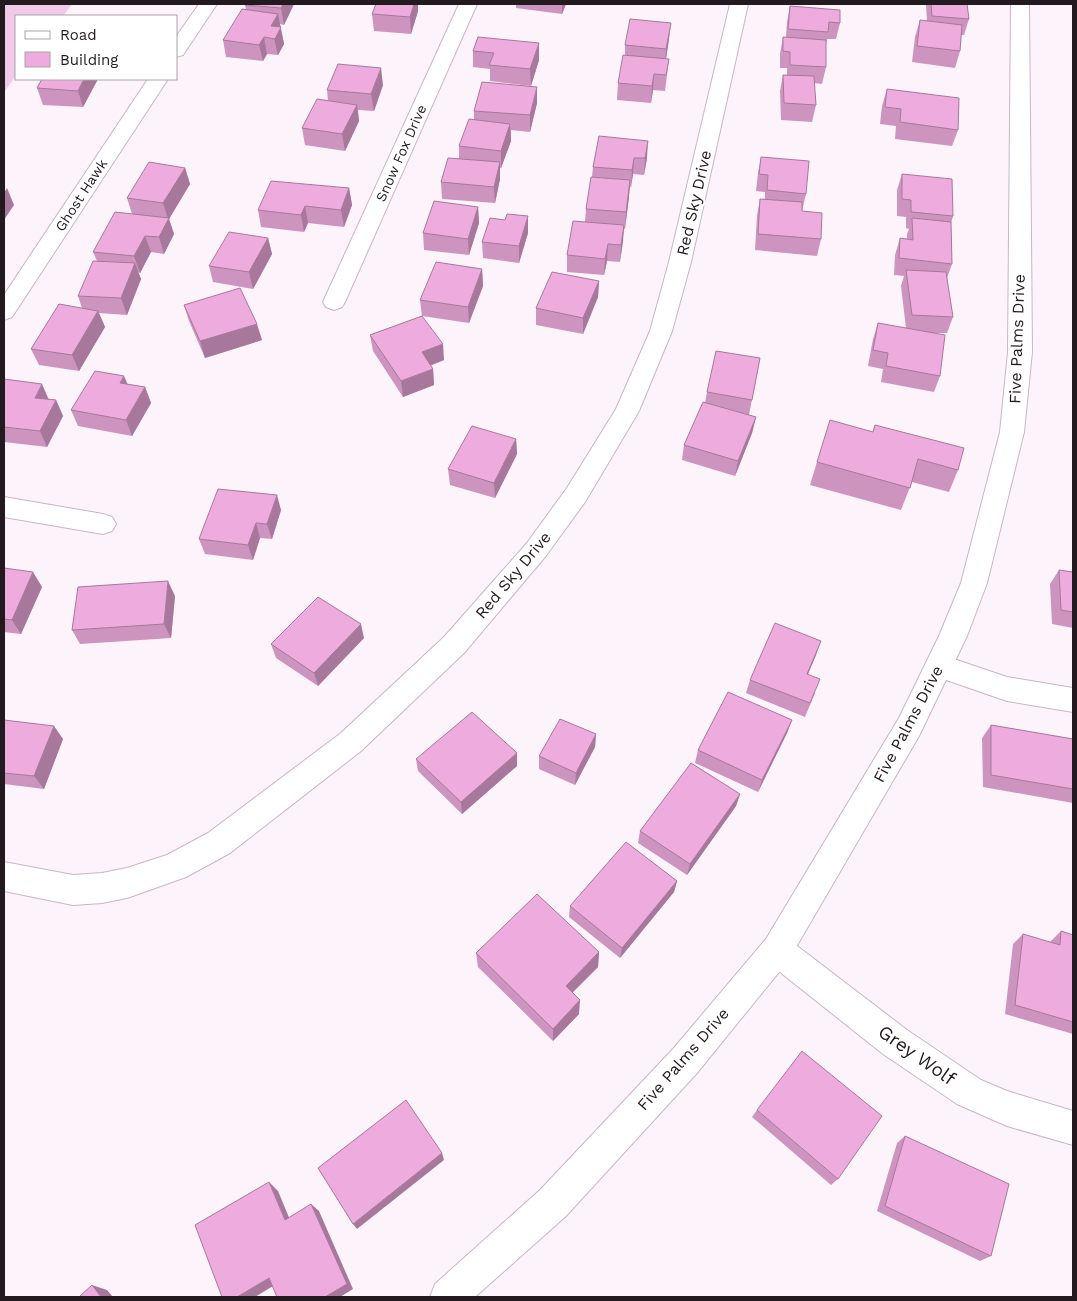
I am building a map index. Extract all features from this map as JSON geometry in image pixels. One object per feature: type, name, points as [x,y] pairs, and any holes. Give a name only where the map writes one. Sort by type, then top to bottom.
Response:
[{"type":"street","points":[[178,48],[208,4]]},
{"type":"street","name":"Snow Fox Drive","points":[[334,302],[468,4]]},
{"type":"street","name":"Red Sky Drive","points":[[4,877],[74,890],[102,888],[127,883],[175,867],[219,843],[351,742],[454,645],[536,550],[576,495],[627,411],[661,331],[680,262],[739,4]]},
{"type":"street","name":"Five Palms Drive","points":[[448,1297],[553,1203],[685,1061],[777,950],[910,727],[953,636],[974,583],[1012,432],[1020,352],[1020,4]]},
{"type":"street","name":"Ghost Hawk","points":[[4,312],[157,80]]},
{"type":"street","points":[[4,507],[103,524]]},
{"type":"street","points":[[939,666],[1007,689],[1073,700]]},
{"type":"street","name":"Grey Wolf","points":[[777,950],[897,1043],[970,1092],[999,1105],[1073,1128]]},
{"type":"shaded area","points":[[4,4],[72,4],[64,15],[15,15],[15,77],[4,92]]},
{"type":"building","points":[[246,4],[283,4],[281,8]]},
{"type":"building","points":[[376,4],[414,4],[410,17],[372,14]]},
{"type":"building","points":[[931,4],[967,4],[969,19],[932,16]]},
{"type":"building","points":[[790,6],[840,10],[840,23],[829,22],[828,32],[788,29]]},
{"type":"building","points":[[242,9],[278,14],[271,26],[281,27],[275,39],[264,37],[259,45],[223,40]]},
{"type":"building","points":[[630,19],[671,23],[666,49],[625,45]]},
{"type":"building","points":[[920,20],[962,25],[960,51],[917,46]]},
{"type":"building","points":[[478,37],[539,43],[530,69],[489,65],[494,53],[473,51]]},
{"type":"building","points":[[783,37],[826,40],[826,67],[790,65],[790,52],[783,51]]},
{"type":"building","points":[[623,55],[669,59],[666,75],[654,74],[652,86],[618,83]]},
{"type":"building","points":[[338,64],[381,68],[371,94],[327,90]]},
{"type":"building","points":[[783,75],[814,76],[816,105],[784,103]]},
{"type":"building","points":[[41,80],[84,80],[78,91],[37,88]]},
{"type":"building","points":[[482,82],[537,87],[530,115],[474,111]]},
{"type":"building","points":[[887,89],[959,98],[958,130],[900,122],[901,109],[885,107]]},
{"type":"building","points":[[317,99],[357,105],[342,134],[302,128]]},
{"type":"building","points":[[469,119],[510,124],[501,151],[459,146]]},
{"type":"building","points":[[599,136],[648,141],[645,158],[634,158],[632,170],[593,167]]},
{"type":"building","points":[[761,157],[809,161],[806,194],[767,190],[768,175],[759,174]]},
{"type":"building","points":[[448,158],[500,162],[494,187],[441,182]]},
{"type":"building","points":[[149,162],[185,168],[163,203],[127,198]]},
{"type":"building","points":[[902,174],[952,179],[953,216],[911,212],[911,200],[902,199]]},
{"type":"building","points":[[591,177],[630,180],[626,212],[586,209]]},
{"type":"building","points":[[271,181],[349,188],[341,210],[305,206],[301,215],[258,210]]},
{"type":"building","points":[[760,199],[802,202],[802,211],[822,213],[821,239],[758,234]]},
{"type":"building","points":[[434,201],[478,207],[468,239],[423,233]]},
{"type":"building","points":[[115,212],[169,218],[159,237],[145,236],[134,256],[93,252]]},
{"type":"building","points":[[507,214],[528,216],[519,246],[482,242],[490,218],[505,220]]},
{"type":"building","points":[[912,218],[951,222],[952,264],[899,258],[900,238],[913,240]]},
{"type":"building","points":[[573,221],[624,225],[621,245],[608,244],[605,259],[567,255]]},
{"type":"building","points":[[229,232],[268,238],[249,272],[209,266]]},
{"type":"building","points":[[93,261],[135,263],[121,298],[78,296]]},
{"type":"building","points":[[436,262],[482,269],[468,307],[420,300]]},
{"type":"building","points":[[906,270],[946,272],[953,317],[912,315]]},
{"type":"building","points":[[552,272],[599,281],[583,318],[536,308]]},
{"type":"building","points":[[240,288],[257,324],[200,341],[184,305]]},
{"type":"building","points":[[59,304],[98,311],[72,355],[31,349]]},
{"type":"building","points":[[422,316],[443,344],[422,352],[433,369],[401,381],[370,335]]},
{"type":"building","points":[[878,323],[945,335],[940,376],[886,366],[888,353],[873,350]]},
{"type":"building","points":[[716,351],[760,358],[752,400],[707,392]]},
{"type":"building","points":[[95,371],[124,376],[120,383],[145,387],[126,420],[71,410]]},
{"type":"building","points":[[4,379],[42,384],[35,398],[56,400],[40,431],[4,427]]},
{"type":"building","points":[[703,402],[756,417],[738,461],[684,445]]},
{"type":"building","points":[[830,420],[873,432],[875,425],[964,448],[958,470],[918,459],[910,488],[817,462]]},
{"type":"building","points":[[472,426],[516,439],[494,483],[448,469]]},
{"type":"building","points":[[218,489],[277,495],[267,524],[256,523],[248,545],[199,539]]},
{"type":"building","points":[[4,568],[33,572],[12,620],[4,619]]},
{"type":"building","points":[[1059,570],[1073,572],[1073,612],[1061,610]]},
{"type":"building","points":[[168,581],[164,624],[72,630],[78,587]]},
{"type":"building","points":[[318,597],[361,624],[314,673],[271,644]]},
{"type":"building","points":[[775,623],[821,641],[807,674],[820,679],[810,703],[750,680]]},
{"type":"building","points":[[728,692],[792,720],[762,780],[698,750]]},
{"type":"building","points":[[472,712],[517,753],[461,802],[416,759]]},
{"type":"building","points":[[560,719],[596,734],[576,773],[539,756]]},
{"type":"building","points":[[4,720],[54,726],[34,776],[4,773]]},
{"type":"building","points":[[991,725],[1073,739],[1073,789],[991,775]]},
{"type":"building","points":[[691,763],[740,794],[690,864],[640,831]]},
{"type":"building","points":[[626,842],[677,881],[622,948],[570,906]]},
{"type":"building","points":[[537,894],[599,952],[566,986],[580,1000],[553,1029],[476,953]]},
{"type":"building","points":[[1061,931],[1073,935],[1073,1022],[1015,1005],[1023,934],[1060,945]]},
{"type":"building","points":[[802,1051],[882,1116],[838,1179],[757,1110]]},
{"type":"building","points":[[406,1100],[442,1153],[353,1224],[318,1168]]},
{"type":"building","points":[[905,1136],[1009,1184],[991,1256],[885,1206]]},
{"type":"building","points":[[269,1182],[285,1220],[311,1204],[347,1284],[325,1297],[277,1297],[269,1278],[237,1297],[222,1297],[195,1225]]},
{"type":"building","points":[[92,1285],[101,1297],[79,1297]]}]
